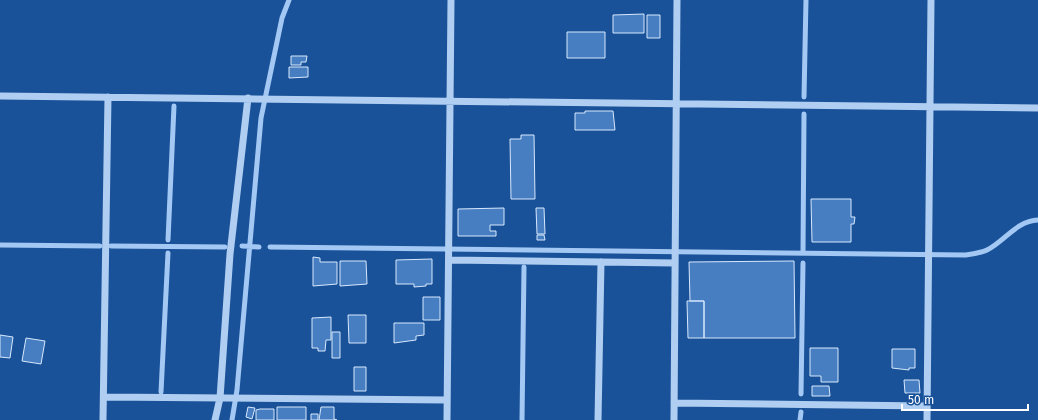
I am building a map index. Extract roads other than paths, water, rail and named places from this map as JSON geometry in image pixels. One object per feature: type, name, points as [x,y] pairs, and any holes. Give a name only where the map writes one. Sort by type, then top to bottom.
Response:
[{"type":"street","points":[[447,420],[451,0]]},
{"type":"street","points":[[674,420],[677,0]]},
{"type":"street","points":[[927,420],[931,0]]},
{"type":"street","points":[[0,96],[1038,108]]},
{"type":"street","points":[[103,420],[108,97]]},
{"type":"street","points":[[215,420],[223,398],[230,254],[248,98]]},
{"type":"street","points":[[449,257],[600,262],[675,261]]},
{"type":"street","points":[[598,420],[600,262]]},
{"type":"street","points":[[104,397],[447,400]]},
{"type":"street","points":[[674,403],[927,406]]},
{"type":"waterway","points":[[232,420],[237,390],[261,118],[282,18],[289,0]]},
{"type":"waterway","points":[[804,97],[806,0]]},
{"type":"waterway","points":[[168,240],[174,106]]},
{"type":"waterway","points":[[803,253],[804,114]]},
{"type":"waterway","points":[[270,247],[965,255],[987,250],[1023,224],[1038,220]]},
{"type":"waterway","points":[[0,245],[100,246]]},
{"type":"waterway","points":[[111,246],[225,247]]},
{"type":"waterway","points":[[242,246],[259,247]]},
{"type":"waterway","points":[[161,392],[168,253]]},
{"type":"waterway","points":[[801,394],[803,263]]},
{"type":"waterway","points":[[522,420],[524,267]]},
{"type":"waterway","points":[[800,420],[801,412]]}]
